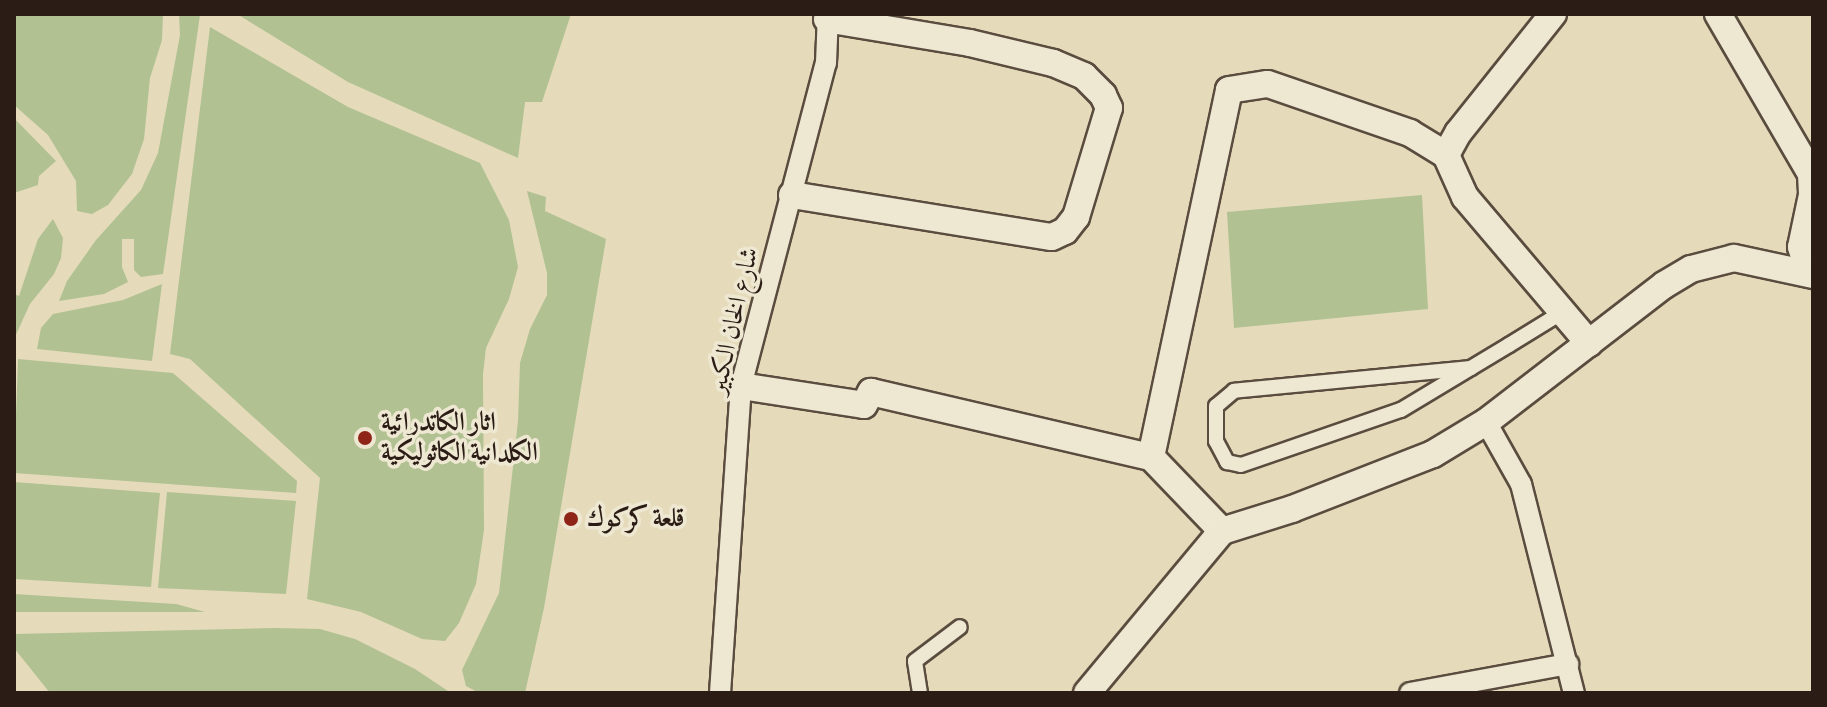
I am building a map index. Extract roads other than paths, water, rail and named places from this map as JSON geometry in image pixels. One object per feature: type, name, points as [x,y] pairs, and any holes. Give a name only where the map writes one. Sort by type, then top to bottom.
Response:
[{"type":"street","points":[[1446,155],[1458,133],[1553,14]]},
{"type":"street","points":[[1718,14],[1811,174],[1812,195],[1801,247],[1812,274]]},
{"type":"street","points":[[792,195],[1052,237],[1065,231],[1076,217],[1109,108],[1103,95],[1084,76],[1053,63],[970,43],[828,17]]},
{"type":"street","name":"شارع الخان الكبير","points":[[720,693],[741,386],[826,63],[828,17]]},
{"type":"street","points":[[1151,457],[1229,90],[1268,84],[1410,133],[1446,155],[1465,197],[1589,343]]},
{"type":"street","points":[[1087,693],[1222,531],[1376,478],[1433,454],[1486,422],[1664,285],[1704,264],[1748,259],[1812,274]]},
{"type":"street","points":[[741,386],[864,405],[871,392],[1151,457],[1222,531]]},
{"type":"street","points":[[1486,422],[1521,484],[1574,693]]},
{"type":"street","points":[[1410,693],[1568,664]]},
{"type":"lane","points":[[1471,368],[1234,391],[1216,406],[1216,441],[1227,462],[1241,465],[1401,410],[1471,368],[1561,313]]},
{"type":"lane","points":[[920,693],[915,661],[960,627]]},
{"type":"place","name":"اثار الكاتدرائية الكلدانية الكاثوليكية","points":[[365,438]]},
{"type":"place","name":"قلعة كركوك","points":[[571,519]]}]
